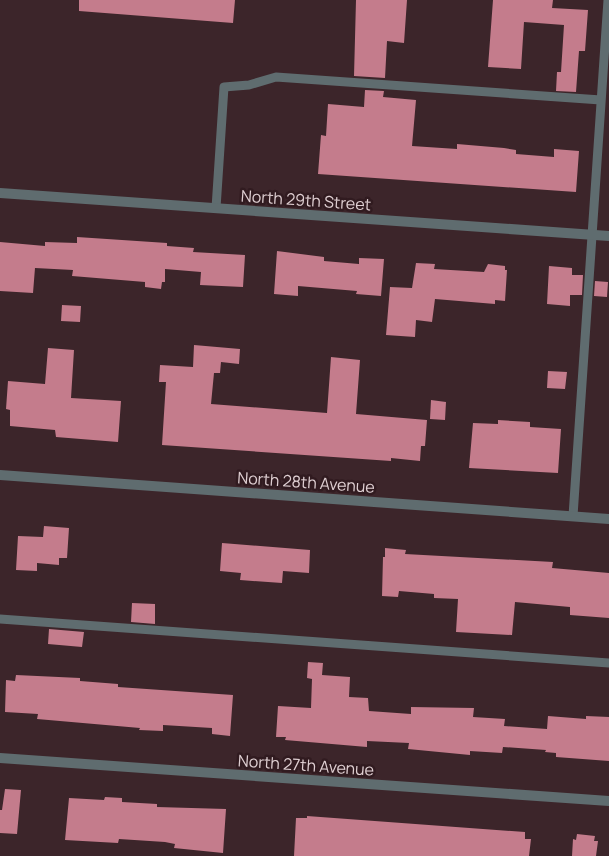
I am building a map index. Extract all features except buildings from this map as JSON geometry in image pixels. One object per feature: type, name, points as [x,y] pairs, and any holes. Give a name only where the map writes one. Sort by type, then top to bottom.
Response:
[{"type":"street","name":"North 29th Street","points":[[0,193],[609,236]]},
{"type":"street","name":"North 28th Avenue","points":[[0,475],[609,519]]},
{"type":"street","name":"North 27th Avenue","points":[[0,758],[609,801]]},
{"type":"lane","points":[[573,516],[608,0]]},
{"type":"lane","points":[[216,208],[224,87],[249,85],[276,77],[601,100]]},
{"type":"lane","points":[[0,619],[609,663]]}]
